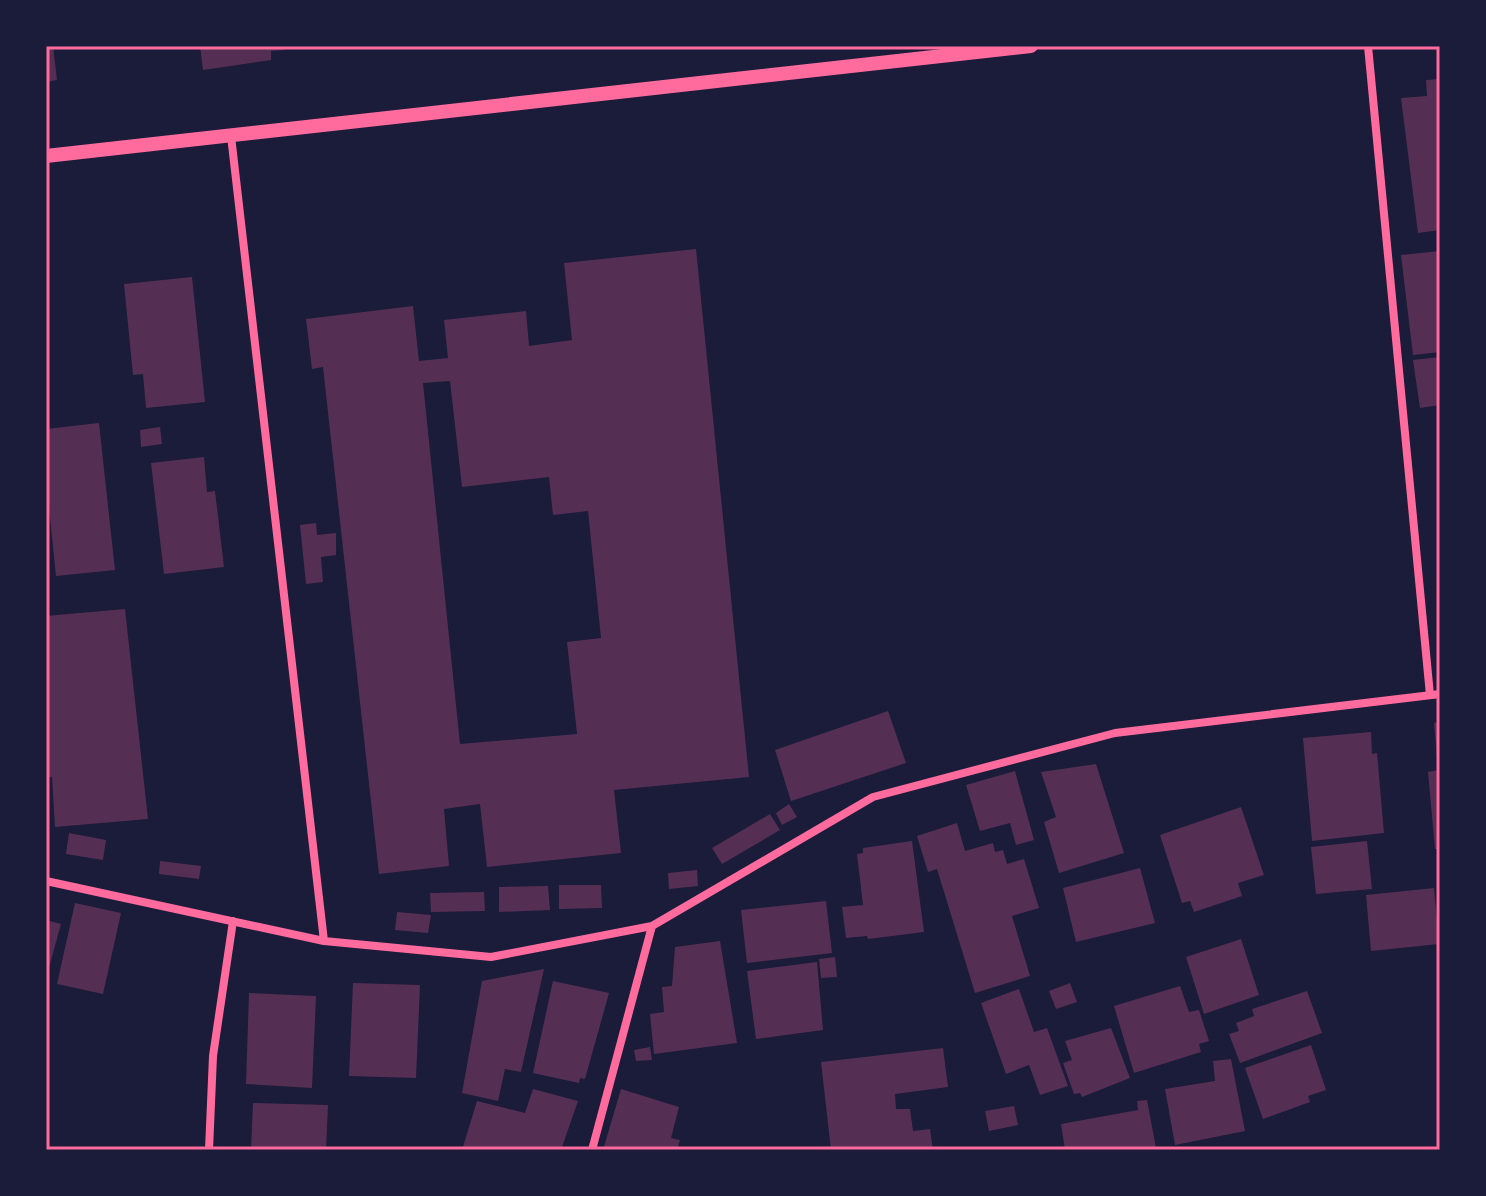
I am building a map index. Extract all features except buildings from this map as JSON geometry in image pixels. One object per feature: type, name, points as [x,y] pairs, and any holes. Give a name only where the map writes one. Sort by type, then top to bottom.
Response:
[{"type":"street","points":[[46,156],[1031,46]]},
{"type":"street","points":[[46,881],[324,941],[491,957],[652,926],[873,797],[1115,733],[1435,695],[1368,46]]},
{"type":"street","points":[[231,136],[324,941]]},
{"type":"street","points":[[209,1150],[213,1056],[233,921]]},
{"type":"street","points":[[592,1150],[652,926]]}]
